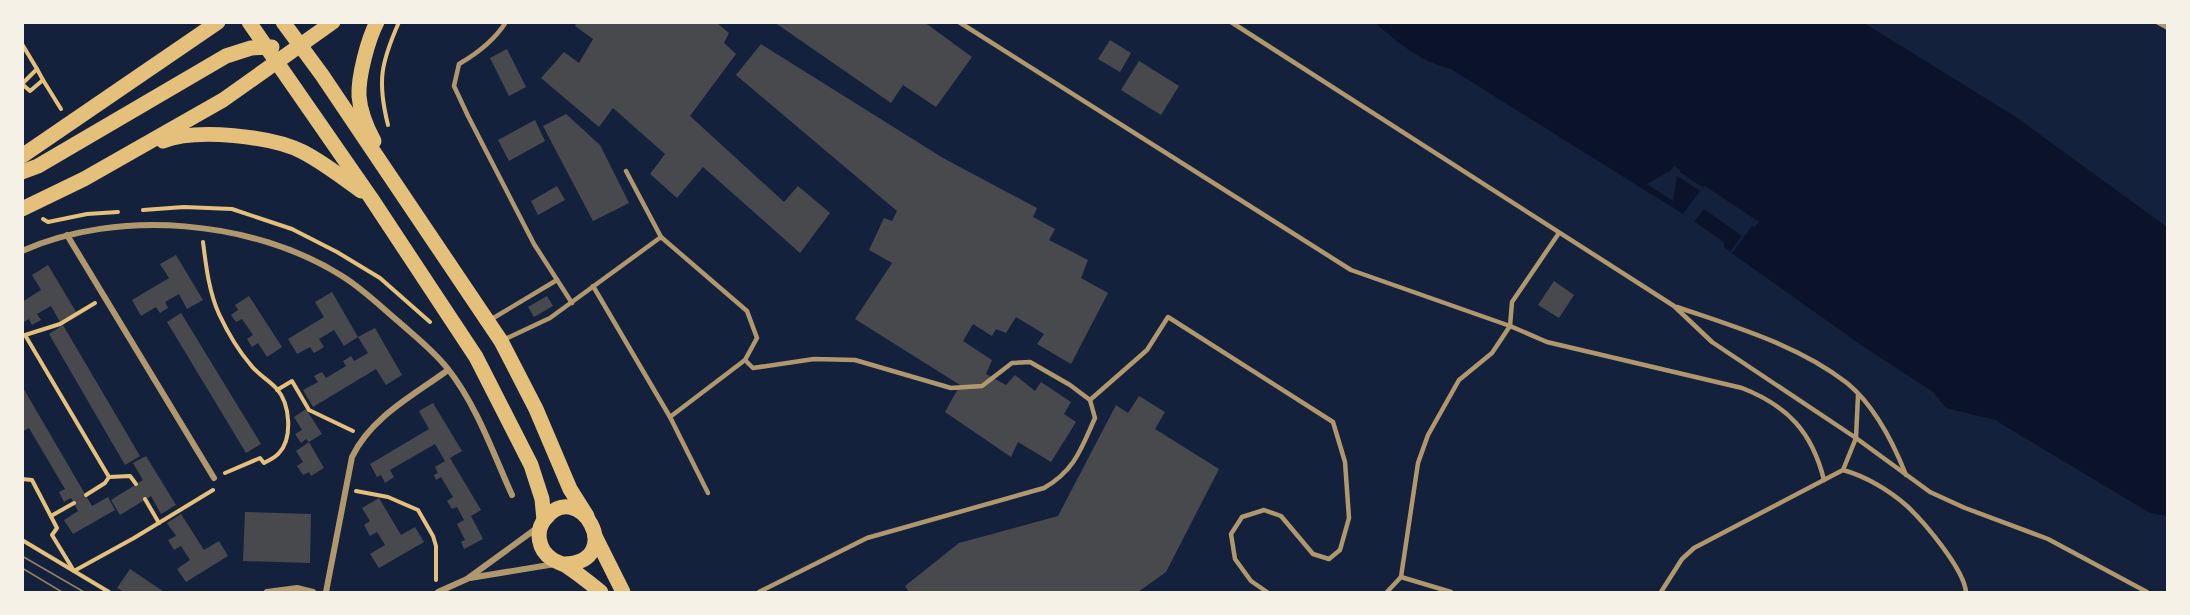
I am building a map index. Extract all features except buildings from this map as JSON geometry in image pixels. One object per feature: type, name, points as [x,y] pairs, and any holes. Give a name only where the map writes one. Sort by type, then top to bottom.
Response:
[{"type":"main road","points":[[22,156],[218,22]]},
{"type":"main road","points":[[249,22],[476,357],[531,465],[542,499],[543,523],[540,541],[542,549],[554,561],[563,564],[601,592]]},
{"type":"main road","points":[[283,22],[501,341],[536,410],[570,489],[595,529],[594,544],[586,557],[573,564],[563,564]]},
{"type":"main road","points":[[25,209],[223,100],[277,63],[302,52],[333,22]]},
{"type":"main road","points":[[377,22],[363,66],[359,96],[369,130],[398,188]]},
{"type":"main road","points":[[22,172],[48,161],[226,56],[264,46],[302,52]]},
{"type":"main road","points":[[132,152],[170,138],[199,134],[257,139],[301,151],[325,165],[370,198]]},
{"type":"main road","points":[[543,523],[549,514],[564,508],[580,511],[587,516]]},
{"type":"main road","points":[[595,536],[623,592]]},
{"type":"street","points":[[22,251],[67,235],[134,225],[173,225],[239,234],[267,242],[294,252],[341,275],[360,288],[427,347],[448,370],[476,415],[512,495]]},
{"type":"street","points":[[67,235],[214,478]]},
{"type":"street","points":[[326,592],[352,457],[365,436],[387,414],[448,370]]},
{"type":"street","points":[[438,592],[467,579],[543,523]]},
{"type":"street","points":[[467,579],[563,564]]},
{"type":"street","points":[[267,592],[297,588],[313,592]]},
{"type":"lane","points":[[506,22],[497,37],[474,56],[459,64],[454,86],[534,244],[572,303]]},
{"type":"lane","points":[[960,22],[1351,270],[1510,326],[1547,342],[1742,388],[1760,395],[1776,404],[1803,430],[1816,454],[1824,480]]},
{"type":"lane","points":[[1231,22],[1674,306],[1712,342],[1856,438],[1930,492],[1965,508],[2048,539],[2147,592]]},
{"type":"lane","points":[[2157,22],[2168,28]]},
{"type":"lane","points":[[626,171],[661,237],[747,311],[757,338],[745,360],[670,417]]},
{"type":"lane","points":[[1387,592],[1401,577],[1418,463],[1428,435],[1459,380],[1492,353],[1510,326],[1512,302],[1559,233]]},
{"type":"lane","points":[[501,341],[550,318],[661,237]]},
{"type":"lane","points":[[488,321],[557,280]]},
{"type":"lane","points":[[593,286],[670,417],[708,493]]},
{"type":"lane","points":[[1674,306],[1784,346],[1813,361],[1848,384],[1890,438],[1906,475]]},
{"type":"lane","points":[[1090,400],[1148,350],[1168,317],[1333,422],[1345,462],[1349,518],[1340,550],[1329,559],[1313,554],[1281,516],[1264,510],[1242,517],[1231,534],[1235,559],[1251,581],[1267,592]]},
{"type":"lane","points":[[745,360],[753,368],[814,359],[855,360],[951,388],[982,386],[1012,363],[1029,362],[1070,385],[1090,400],[1095,418],[1078,455],[1060,478],[1044,488],[867,538],[759,592]]},
{"type":"lane","points":[[1661,592],[1682,559],[1694,548],[1843,470],[1856,438],[1858,395]]},
{"type":"lane","points":[[1843,470],[1859,474],[1906,506],[1959,569],[1966,592]]},
{"type":"lane","points":[[1401,577],[1451,592]]},
{"type":"path","points":[[390,134],[384,113],[380,76],[390,42],[399,22]]},
{"type":"path","points":[[22,44],[70,124]]},
{"type":"path","points":[[37,69],[22,84],[30,91],[43,80]]},
{"type":"path","points":[[74,571],[219,487],[214,478],[260,458],[264,463],[280,453],[288,436],[285,404],[277,390],[251,366],[238,349],[218,312],[207,274],[202,229]]},
{"type":"path","points":[[105,297],[60,324],[24,335],[109,477]]},
{"type":"path","points":[[277,390],[292,381],[309,410],[365,436]]},
{"type":"path","points":[[109,477],[130,476],[136,484]]},
{"type":"path","points":[[86,495],[105,483],[109,477]]},
{"type":"path","points":[[22,479],[32,480],[57,528],[52,535],[74,571]]},
{"type":"path","points":[[346,489],[387,496],[418,510],[436,546],[436,581]]},
{"type":"path","points":[[145,500],[159,523]]},
{"type":"path","points":[[51,516],[74,503]]},
{"type":"path","points":[[22,540],[109,592]]},
{"type":"water","points":[[1375,23],[1864,23],[2016,117],[2167,227],[2167,516],[2150,513],[1995,420],[1946,408],[1933,392],[1864,347],[1730,252],[1724,247],[1724,242],[1683,214],[1451,69],[1419,56]]},
{"type":"pier","points":[[1674,166],[1702,187],[1705,186],[1759,222],[1754,227],[1752,226],[1732,253],[1730,252],[1742,236],[1704,209],[1694,222],[1683,214],[1700,191],[1677,176],[1673,201],[1647,184],[1670,171]]},
{"type":"tram line","points":[[22,556],[84,592]]},
{"type":"tram line","points":[[22,568],[62,592]]}]
